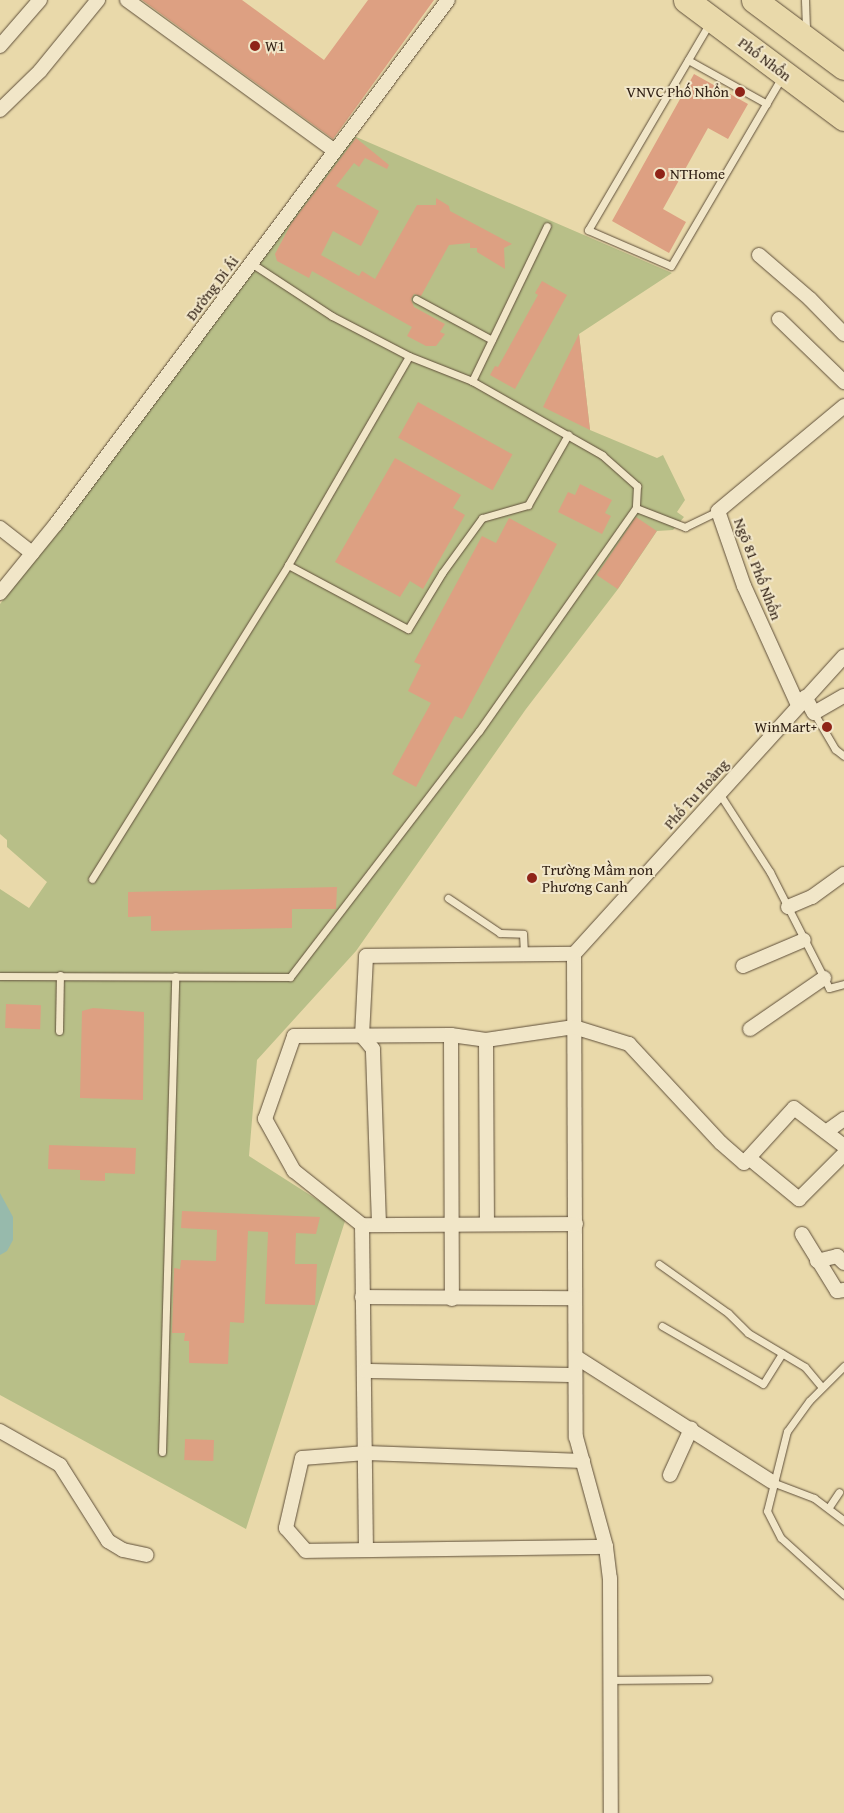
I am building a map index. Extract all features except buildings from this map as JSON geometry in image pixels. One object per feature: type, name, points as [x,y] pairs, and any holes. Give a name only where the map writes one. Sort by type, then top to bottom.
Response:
[{"type":"highway","name":"Phố Nhổn","points":[[686,0],[844,118]]},
{"type":"highway","points":[[754,0],[844,67]]},
{"type":"street","points":[[0,46],[40,0]]},
{"type":"street","points":[[0,110],[40,71],[98,0]]},
{"type":"street","points":[[127,0],[335,150]]},
{"type":"street","name":"Đường Di Ái","points":[[0,593],[448,0]]},
{"type":"street","points":[[759,255],[810,299],[844,334]]},
{"type":"street","points":[[779,319],[844,382]]},
{"type":"street","name":"Ngõ 81 Phố Nhổn","points":[[814,713],[801,701],[744,586],[718,511],[844,406]]},
{"type":"street","points":[[0,528],[32,553]]},
{"type":"street","name":"Phố Tu Hoàng","points":[[574,954],[801,701],[844,656]]},
{"type":"street","points":[[814,713],[844,696]]},
{"type":"street","points":[[788,907],[812,897],[844,874]]},
{"type":"street","points":[[743,966],[804,940]]},
{"type":"street","points":[[379,1224],[373,1049],[362,1036],[366,956],[574,954],[576,1437],[606,1547],[610,1578],[611,1813]]},
{"type":"street","points":[[750,1029],[824,978]]},
{"type":"street","points":[[576,1224],[487,1222],[362,1225],[294,1171],[266,1119],[294,1036],[451,1035],[486,1040],[574,1027],[629,1044],[721,1143],[744,1163],[794,1108],[844,1146]]},
{"type":"street","points":[[451,1035],[452,1299]]},
{"type":"street","points":[[486,1040],[487,1222]]},
{"type":"street","points":[[826,1132],[844,1118]]},
{"type":"street","points":[[749,1158],[799,1199],[844,1154]]},
{"type":"street","points":[[362,1225],[366,1550]]},
{"type":"street","points":[[802,1234],[817,1261],[837,1290],[844,1290]]},
{"type":"street","points":[[817,1261],[837,1256],[844,1263]]},
{"type":"street","points":[[362,1297],[452,1299],[575,1298]]},
{"type":"street","points":[[576,1356],[772,1482]]},
{"type":"street","points":[[364,1371],[576,1375]]},
{"type":"street","points":[[670,1475],[690,1429]]},
{"type":"street","points":[[0,1431],[60,1465],[108,1541],[123,1550],[146,1555]]},
{"type":"street","points":[[583,1460],[366,1453],[302,1458],[286,1528],[306,1551],[606,1547]]},
{"type":"lane","points":[[805,0],[807,39]]},
{"type":"lane","points":[[712,19],[588,230],[671,266],[784,74]]},
{"type":"lane","points":[[688,60],[767,104]]},
{"type":"lane","points":[[472,381],[547,226]]},
{"type":"lane","points":[[0,976],[290,977],[479,731],[636,508],[637,486],[602,455],[472,381],[409,356],[332,316],[251,263]]},
{"type":"lane","points":[[416,299],[492,340]]},
{"type":"lane","points":[[92,879],[288,565],[409,356]]},
{"type":"lane","points":[[288,565],[408,629],[442,573],[482,518],[528,505],[568,435]]},
{"type":"lane","points":[[636,508],[685,527],[718,511]]},
{"type":"lane","points":[[814,713],[835,749],[844,756]]},
{"type":"lane","points":[[719,793],[770,872],[829,988],[844,984]]},
{"type":"lane","points":[[448,898],[500,933],[523,934],[524,955]]},
{"type":"lane","points":[[59,1031],[60,975]]},
{"type":"lane","points":[[162,1452],[175,976]]},
{"type":"lane","points":[[659,1264],[728,1313],[748,1333],[805,1367],[822,1387]]},
{"type":"lane","points":[[662,1326],[763,1384],[782,1353]]},
{"type":"lane","points":[[843,1369],[822,1387],[787,1431],[772,1482],[767,1511],[781,1538],[844,1595]]},
{"type":"lane","points":[[772,1482],[792,1487],[829,1507],[844,1520]]},
{"type":"lane","points":[[829,1507],[839,1492]]},
{"type":"lane","points":[[610,1680],[708,1679]]},
{"type":"green space","points":[[354,136],[672,273],[579,334],[590,430],[657,458],[663,455],[685,500],[677,512],[684,517],[673,530],[657,531],[618,589],[526,709],[356,951],[257,1060],[249,1156],[346,1218],[246,1529],[0,1395],[0,889],[29,908],[47,882],[7,847],[7,840],[0,834],[0,604]]},
{"type":"shaded area","points":[[0,1193],[13,1217],[13,1240],[7,1251],[0,1255]]},
{"type":"place","name":"W1","points":[[255,46]]},
{"type":"place","name":"VNVC Phố Nhổn","points":[[740,92]]},
{"type":"place","name":"NTHome","points":[[660,174]]},
{"type":"place","name":"WinMart+","points":[[827,727]]},
{"type":"place","name":"Trường Mầm non Phương Canh","points":[[532,878]]}]
